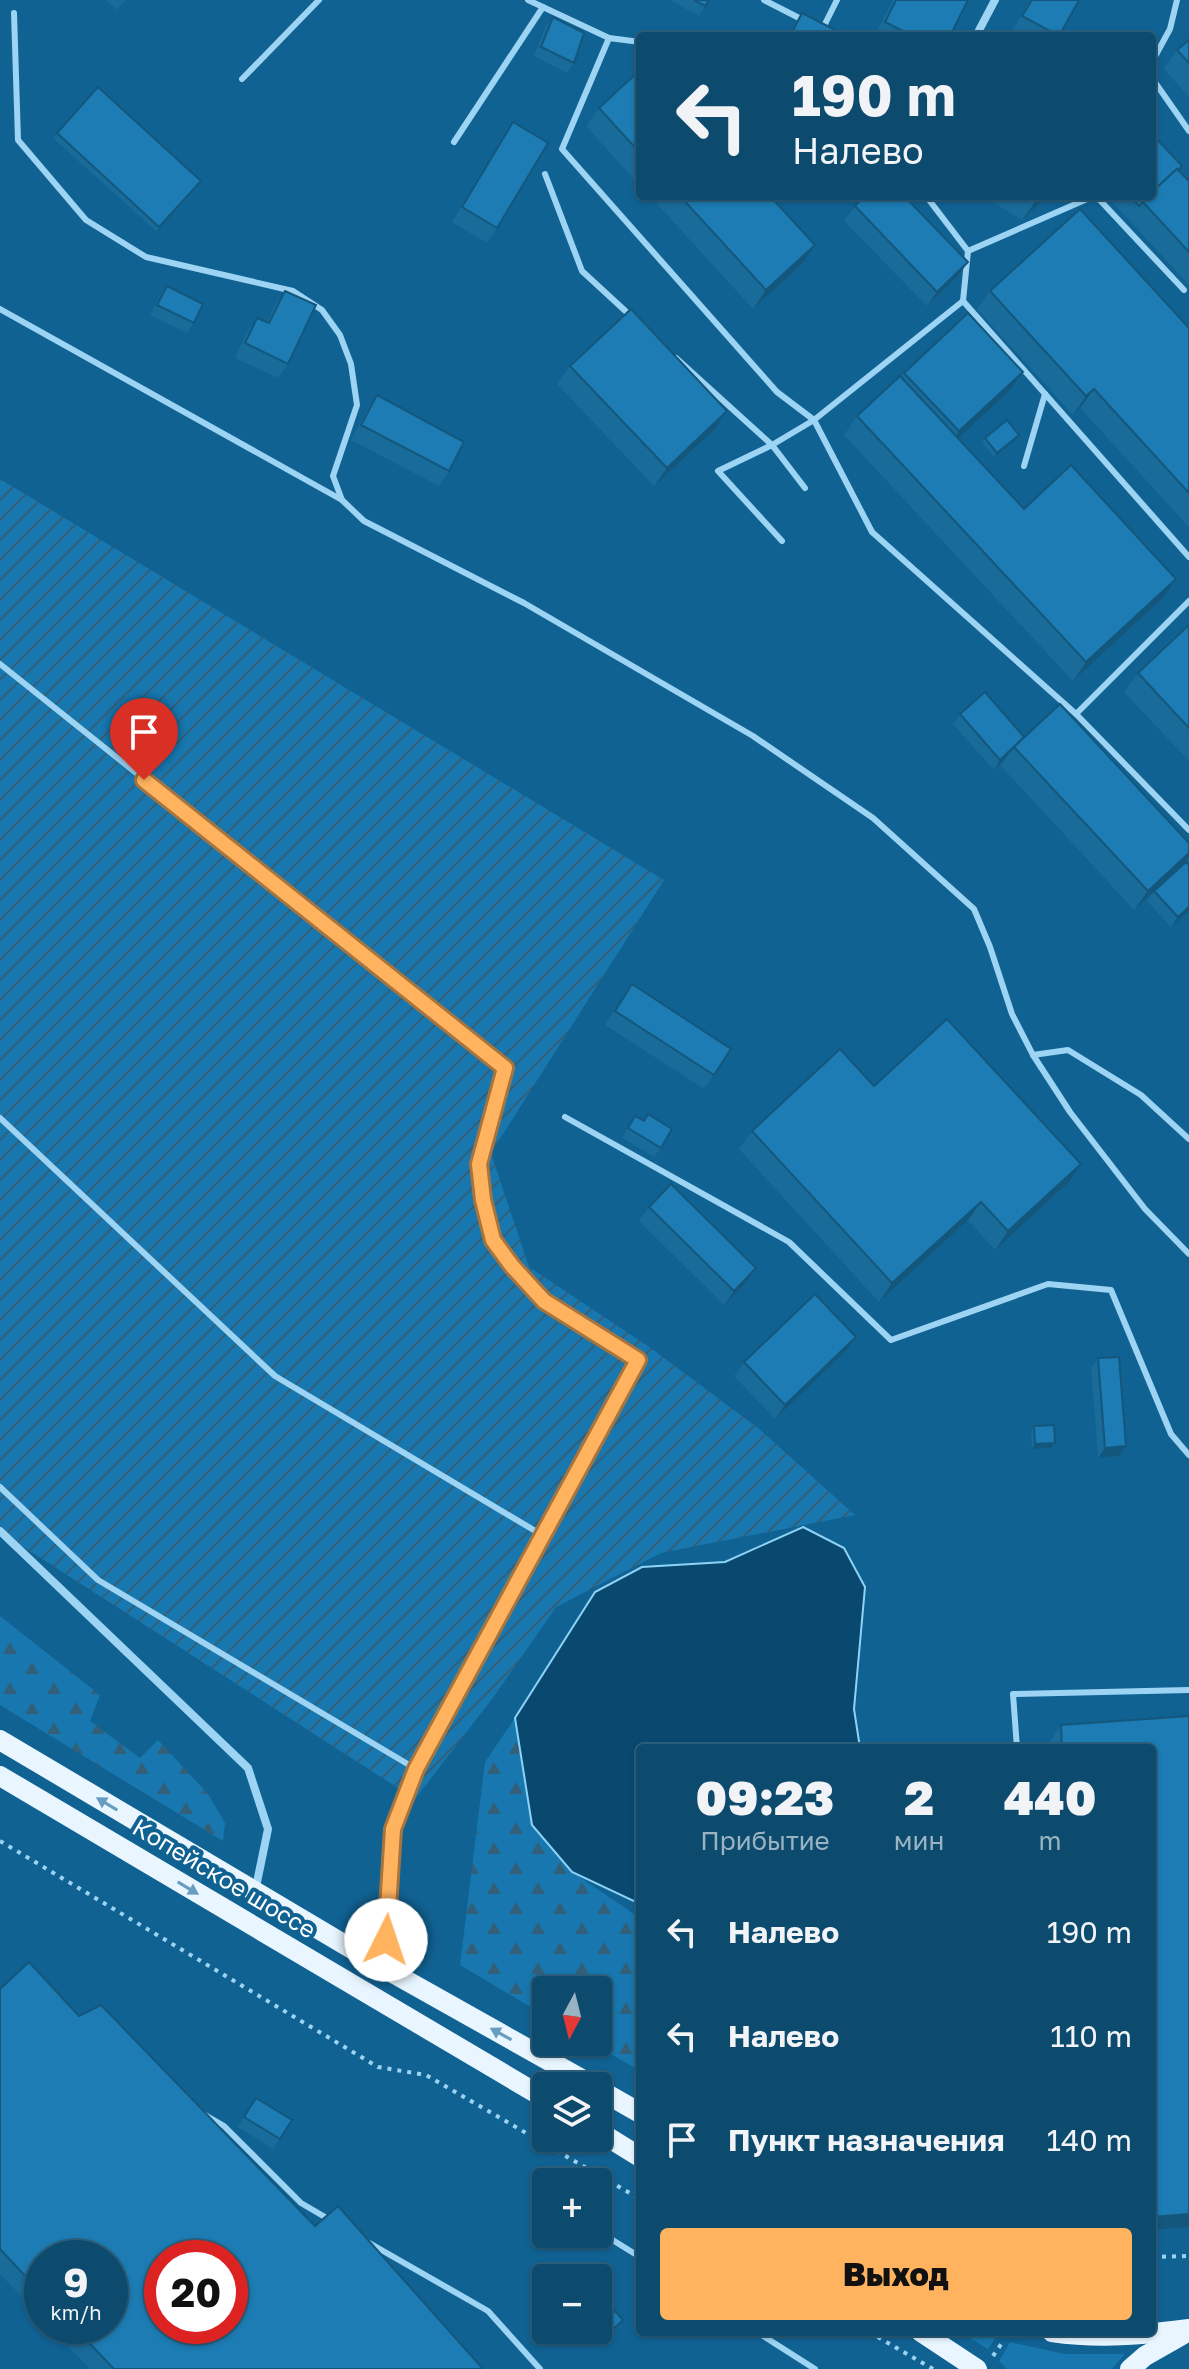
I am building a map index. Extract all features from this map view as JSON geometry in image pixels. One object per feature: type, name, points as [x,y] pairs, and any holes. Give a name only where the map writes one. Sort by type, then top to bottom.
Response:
[{"type":"main road","name":"Копейское шоссе","points":[[0,1740],[384,1968],[569,2072]]},
{"type":"main road","name":"Копейское шоссе","points":[[0,1776],[532,2091]]},
{"type":"main road","name":"Копейское шоссе","points":[[612,2096],[636,2111]]},
{"type":"main road","points":[[612,2140],[636,2155]]},
{"type":"main road","points":[[1156,2333],[1189,2330]]},
{"type":"main road","points":[[1130,2369],[1145,2356],[1189,2330]]},
{"type":"main road","points":[[927,2336],[977,2369]]},
{"type":"main road","points":[[1095,2336],[1131,2336]]},
{"type":"street","points":[[978,32],[995,0]]},
{"type":"street","name":"Копейское шоссе","points":[[0,1531],[248,1768],[268,1829],[254,1892]]},
{"type":"lane","points":[[242,79],[319,0]]},
{"type":"lane","points":[[528,0],[609,38],[636,41]]},
{"type":"lane","points":[[764,0],[826,32]]},
{"type":"lane","points":[[822,30],[837,0]]},
{"type":"lane","points":[[1156,55],[1170,29],[1177,0]]},
{"type":"lane","points":[[454,142],[543,7]]},
{"type":"lane","points":[[14,13],[18,140],[86,220],[146,257],[293,291],[322,310],[340,335],[351,364],[357,405],[333,476],[342,500]]},
{"type":"lane","points":[[609,38],[562,149],[777,392],[814,420],[872,532],[1076,714],[1189,830]]},
{"type":"lane","points":[[1156,84],[1189,131]]},
{"type":"lane","points":[[545,174],[582,271],[638,322]]},
{"type":"lane","points":[[782,541],[718,471],[814,420],[963,301],[968,251],[929,200]]},
{"type":"lane","points":[[968,251],[1086,200]]},
{"type":"lane","points":[[1099,200],[1184,290]]},
{"type":"lane","points":[[963,301],[1189,557]]},
{"type":"lane","points":[[0,309],[342,500],[364,521],[524,603],[753,736],[873,818],[974,909],[1012,1014],[1033,1055],[1070,1112],[1145,1209],[1189,1254]]},
{"type":"lane","points":[[671,353],[772,445],[805,488]]},
{"type":"lane","points":[[1024,466],[1045,394]]},
{"type":"lane","points":[[1076,714],[1189,601]]},
{"type":"lane","points":[[0,664],[505,1068],[479,1164],[483,1200],[493,1240],[544,1301],[638,1360],[416,1769],[393,1829],[384,1968]]},
{"type":"lane","points":[[1033,1055],[1068,1050],[1141,1095],[1189,1139]]},
{"type":"lane","points":[[565,1117],[789,1242],[891,1340],[1048,1284],[1111,1290],[1171,1434],[1189,1455]]},
{"type":"lane","points":[[0,1118],[275,1376],[542,1535]]},
{"type":"lane","points":[[0,1487],[98,1580],[416,1769]]},
{"type":"lane","points":[[1017,1744],[1013,1694],[1189,1690]]},
{"type":"lane","points":[[198,2110],[224,2126],[301,2203],[341,2226]]},
{"type":"lane","points":[[354,2234],[488,2311],[540,2369]]},
{"type":"lane","points":[[612,2240],[636,2255]]},
{"type":"lane","points":[[763,2336],[815,2369]]},
{"type":"path","points":[[0,1841],[378,2067],[426,2075],[636,2197]]},
{"type":"path","points":[[1156,2257],[1189,2256]]},
{"type":"path","points":[[876,2336],[933,2369]]},
{"type":"path","points":[[993,2356],[1004,2340]]},
{"type":"green space","points":[[0,479],[664,880],[491,1153],[529,1267],[648,1346],[758,1428],[855,1515],[661,1553],[556,1607],[495,1695],[415,1799],[19,1544],[0,1525]]},
{"type":"green space","points":[[0,1616],[100,1695],[90,1721],[140,1758],[158,1740],[208,1794],[225,1823],[223,1841],[0,1705]]},
{"type":"green space","points":[[515,1718],[532,1825],[572,1872],[636,1915],[636,2069],[612,2055],[612,1976],[532,1976],[532,2008],[460,1965],[485,1762]]},
{"type":"green space","points":[[967,2336],[996,2337],[988,2349]]},
{"type":"green space","points":[[1010,2342],[1065,2354],[1125,2354],[1112,2369],[1007,2369],[999,2361]]},
{"type":"shaded area","points":[[803,1527],[844,1548],[865,1587],[854,1709],[859,1744],[636,1744],[636,1902],[572,1872],[532,1825],[515,1718],[595,1592],[642,1567],[725,1562]]},
{"type":"building","points":[[694,0],[709,0],[705,6]]},
{"type":"building","points":[[896,0],[968,0],[952,32],[905,32],[885,22]]},
{"type":"building","points":[[1032,0],[1079,0],[1061,32],[1052,32],[1022,16]]},
{"type":"building","points":[[802,13],[839,32],[792,32]]},
{"type":"building","points":[[553,17],[584,33],[574,63],[541,47]]},
{"type":"building","points":[[1189,40],[1189,63],[1177,50]]},
{"type":"building","points":[[636,74],[636,149],[599,108]]},
{"type":"building","points":[[98,87],[201,181],[159,227],[57,133]]},
{"type":"building","points":[[513,122],[548,143],[497,228],[462,207]]},
{"type":"building","points":[[1156,138],[1182,166],[1156,188]]},
{"type":"building","points":[[1177,169],[1189,181],[1189,252],[1142,201],[1156,200],[1156,188]]},
{"type":"building","points":[[684,200],[774,200],[815,245],[766,290]]},
{"type":"building","points":[[861,200],[908,200],[968,262],[937,292],[855,206]]},
{"type":"building","points":[[1080,209],[1189,328],[1189,493],[1094,389],[1086,396],[990,291]]},
{"type":"building","points":[[167,286],[203,304],[194,323],[157,305]]},
{"type":"building","points":[[285,291],[316,305],[288,364],[245,343],[257,318],[269,323]]},
{"type":"building","points":[[631,309],[727,411],[667,468],[570,366]]},
{"type":"building","points":[[968,313],[1023,372],[959,431],[904,373]]},
{"type":"building","points":[[900,376],[1024,509],[1071,465],[1176,579],[1086,662],[857,416]]},
{"type":"building","points":[[377,395],[464,442],[449,471],[361,425]]},
{"type":"building","points":[[1007,420],[1019,435],[997,453],[985,438]]},
{"type":"building","points":[[1189,625],[1189,728],[1138,673]]},
{"type":"building","points":[[985,692],[1024,737],[1000,760],[960,714]]},
{"type":"building","points":[[1060,704],[1189,843],[1189,853],[1148,891],[1014,747]]},
{"type":"building","points":[[1186,862],[1189,865],[1189,907],[1178,917],[1154,891]]},
{"type":"building","points":[[632,984],[731,1049],[714,1075],[615,1011]]},
{"type":"building","points":[[947,1019],[1081,1164],[1008,1231],[981,1202],[892,1283],[752,1131],[840,1049],[874,1086]]},
{"type":"building","points":[[648,1114],[672,1129],[661,1148],[628,1128],[635,1116],[644,1121]]},
{"type":"building","points":[[671,1184],[756,1268],[734,1291],[649,1207]]},
{"type":"building","points":[[815,1294],[856,1337],[785,1405],[744,1362]]},
{"type":"building","points":[[1119,1357],[1126,1446],[1105,1448],[1098,1358]]},
{"type":"building","points":[[1054,1425],[1055,1443],[1035,1444],[1034,1426]]},
{"type":"building","points":[[1189,1716],[1189,2214],[1156,2217],[1156,1744],[1062,1744],[1061,1725]]},
{"type":"building","points":[[29,1962],[79,2016],[101,2005],[315,2226],[338,2206],[483,2369],[114,2369],[90,2344],[128,2344],[128,2240],[24,2240],[24,2275],[0,2249],[0,1989]]},
{"type":"building","points":[[256,2098],[292,2120],[280,2139],[244,2117]]},
{"type":"building","points":[[615,2311],[623,2320],[612,2330],[612,2314]]},
{"type":"route","points":[[144,780],[505,1068],[479,1164],[483,1200],[493,1240],[544,1301],[638,1360],[416,1769],[393,1829],[386,1940]]}]
